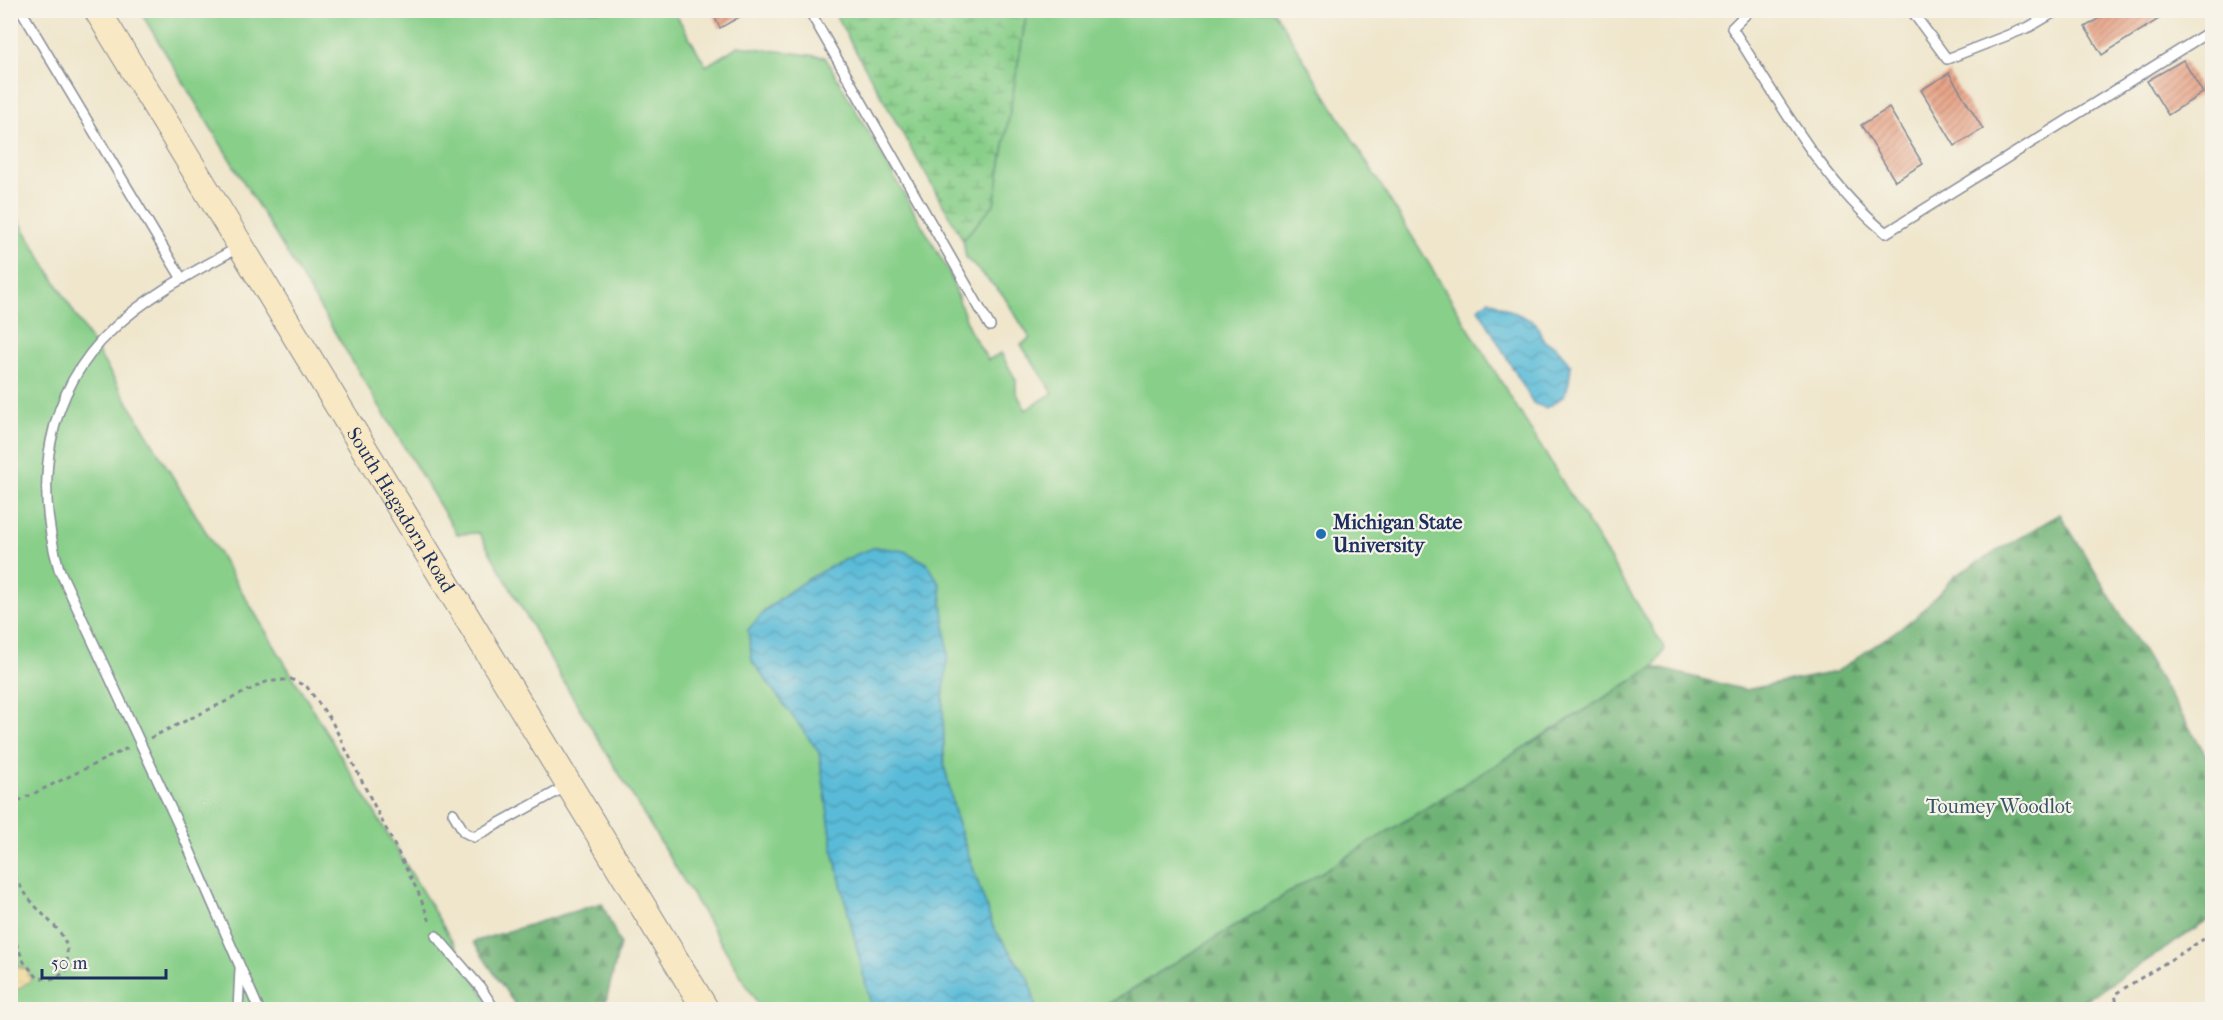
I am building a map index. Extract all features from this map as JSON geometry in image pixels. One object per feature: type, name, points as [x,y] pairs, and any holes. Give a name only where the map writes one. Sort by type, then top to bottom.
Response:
[{"type":"street","name":"South Hagadorn Road","points":[[97,10],[706,1010]]},
{"type":"lane","points":[[21,10],[182,279]]},
{"type":"lane","points":[[809,10],[990,326]]},
{"type":"lane","points":[[1750,10],[1732,28],[1816,156],[1860,213],[1886,233],[2212,30]]},
{"type":"lane","points":[[1911,10],[1947,59],[2029,27],[2058,10]]},
{"type":"lane","points":[[241,246],[182,279],[135,310],[113,328],[85,362],[57,417],[46,474],[50,533],[59,569],[140,743],[259,1010]]},
{"type":"lane","points":[[453,813],[464,832],[474,837],[569,785]]},
{"type":"lane","points":[[436,936],[480,987],[495,1010]]},
{"type":"lane","points":[[238,1010],[240,966]]},
{"type":"path","points":[[10,805],[266,682],[291,679],[306,687],[331,720],[418,892],[436,936]]},
{"type":"path","points":[[10,868],[25,894],[65,938],[69,953],[66,971],[54,979],[38,978],[24,962],[10,930]]},
{"type":"path","points":[[2118,1010],[2115,994],[2212,934]]},
{"type":"green space","points":[[140,11],[674,11],[706,66],[738,46],[825,57],[949,272],[970,331],[988,360],[1001,353],[1016,380],[1016,392],[1026,410],[1053,393],[1021,345],[1030,338],[1003,295],[966,258],[963,240],[994,204],[1027,11],[1274,11],[1665,649],[1654,667],[1100,1009],[1036,1009],[1030,981],[993,927],[956,818],[944,764],[943,699],[948,653],[845,558],[764,610],[752,661],[819,752],[834,855],[872,1009],[761,1009],[562,679],[479,533],[457,534]]},
{"type":"green space","points":[[833,11],[1027,11],[994,204],[963,240]]},
{"type":"green space","points":[[10,206],[488,1001],[494,1009],[11,1009]]},
{"type":"green space","name":"Toumey Woodlot","points":[[2060,514],[2212,765],[2212,918],[2072,1009],[1100,1009],[1654,667],[1745,690],[1836,672],[1915,618],[1956,575]]},
{"type":"green space","points":[[602,903],[620,944],[604,1009],[518,1009],[473,942]]},
{"type":"sand","points":[[18,966],[28,970],[31,980],[11,994],[11,973]]},
{"type":"water","points":[[1489,300],[1536,323],[1544,341],[1555,346],[1571,365],[1566,392],[1553,404],[1545,408],[1533,403],[1478,308]]},
{"type":"water","points":[[876,547],[904,551],[927,563],[940,584],[948,653],[943,699],[944,764],[956,818],[993,927],[1030,981],[1036,1009],[872,1009],[834,855],[819,752],[752,661],[748,630],[760,616],[806,580],[842,561]]},
{"type":"building","points":[[711,10],[752,10],[720,28]]},
{"type":"building","points":[[2112,10],[2173,10],[2102,55],[2085,27]]},
{"type":"building","points":[[2183,60],[2203,93],[2168,115],[2147,81]]},
{"type":"building","points":[[1949,73],[1983,129],[1955,146],[1921,90]]},
{"type":"building","points":[[1889,108],[1923,164],[1895,181],[1861,125]]},
{"type":"place","name":"Michigan State University","points":[[1321,534]]}]
